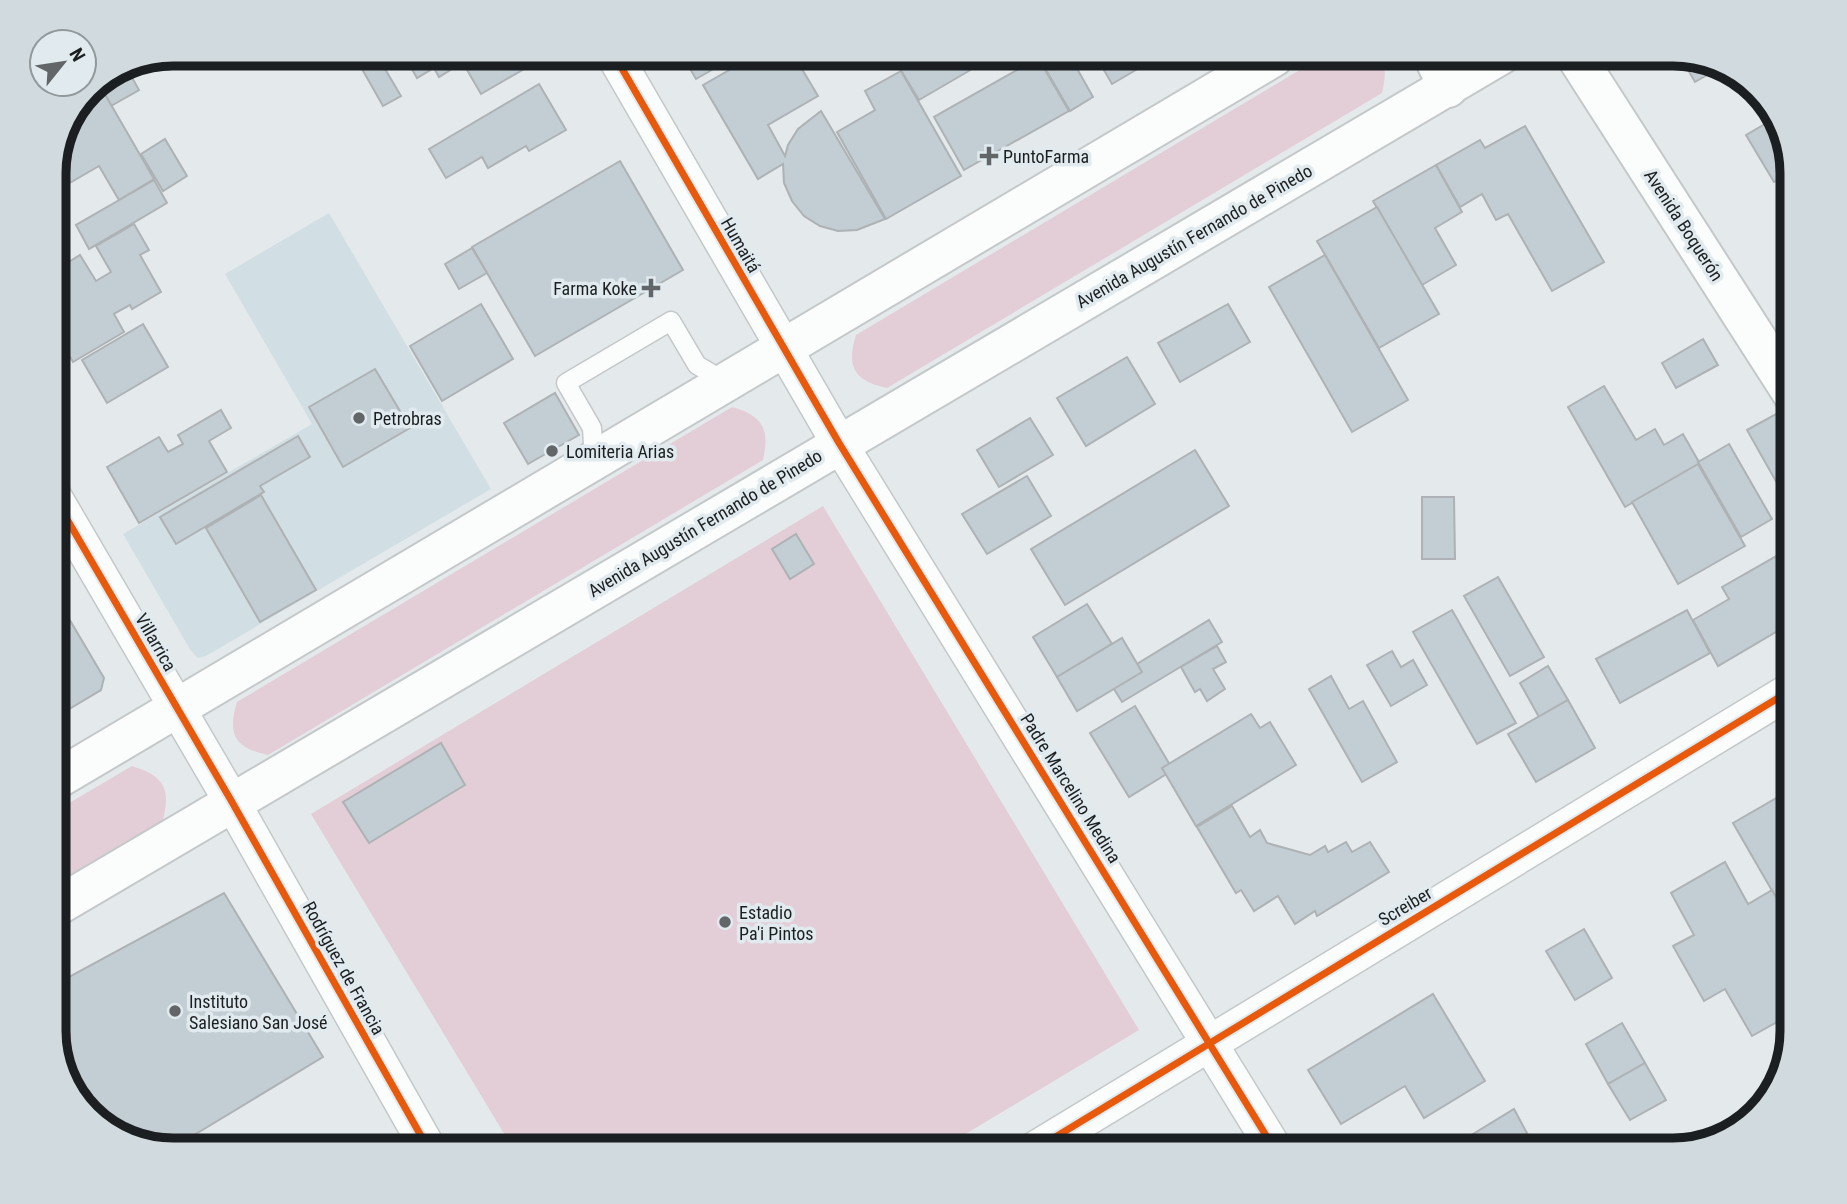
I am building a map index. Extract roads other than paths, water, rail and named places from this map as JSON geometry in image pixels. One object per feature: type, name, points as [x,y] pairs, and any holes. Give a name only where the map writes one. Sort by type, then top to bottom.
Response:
[{"type":"main road","points":[[67,773],[1257,67]]},
{"type":"main road","name":"Avenida Augustín Fernando de Pinedo","points":[[67,900],[839,443],[1441,72],[1459,67]]},
{"type":"main road","name":"Avenida Boquerón","points":[[1583,67],[1780,375]]},
{"type":"street","name":"Humaitá","points":[[621,67],[839,443]]},
{"type":"street","name":"Padre Marcelino Medina","points":[[839,443],[1268,1138]]},
{"type":"street","name":"Villarrica","points":[[67,519],[232,802]]},
{"type":"street","name":"Screiber","points":[[1054,1138],[1780,697]]},
{"type":"street","name":"Rodríguez de Francia","points":[[232,802],[422,1138]]},
{"type":"lane","points":[[594,463],[592,428],[566,383],[671,321],[697,365],[726,382]]},
{"type":"place","name":"PuntoFarma","points":[[989,156]]},
{"type":"place","name":"Farma Koke","points":[[651,288]]},
{"type":"place","name":"Petrobras","points":[[359,418]]},
{"type":"place","name":"Lomiteria Arias","points":[[552,451]]},
{"type":"place","name":"Estadio Pa'i Pintos","points":[[725,922]]},
{"type":"place","name":"Instituto Salesiano San José","points":[[175,1011]]}]
